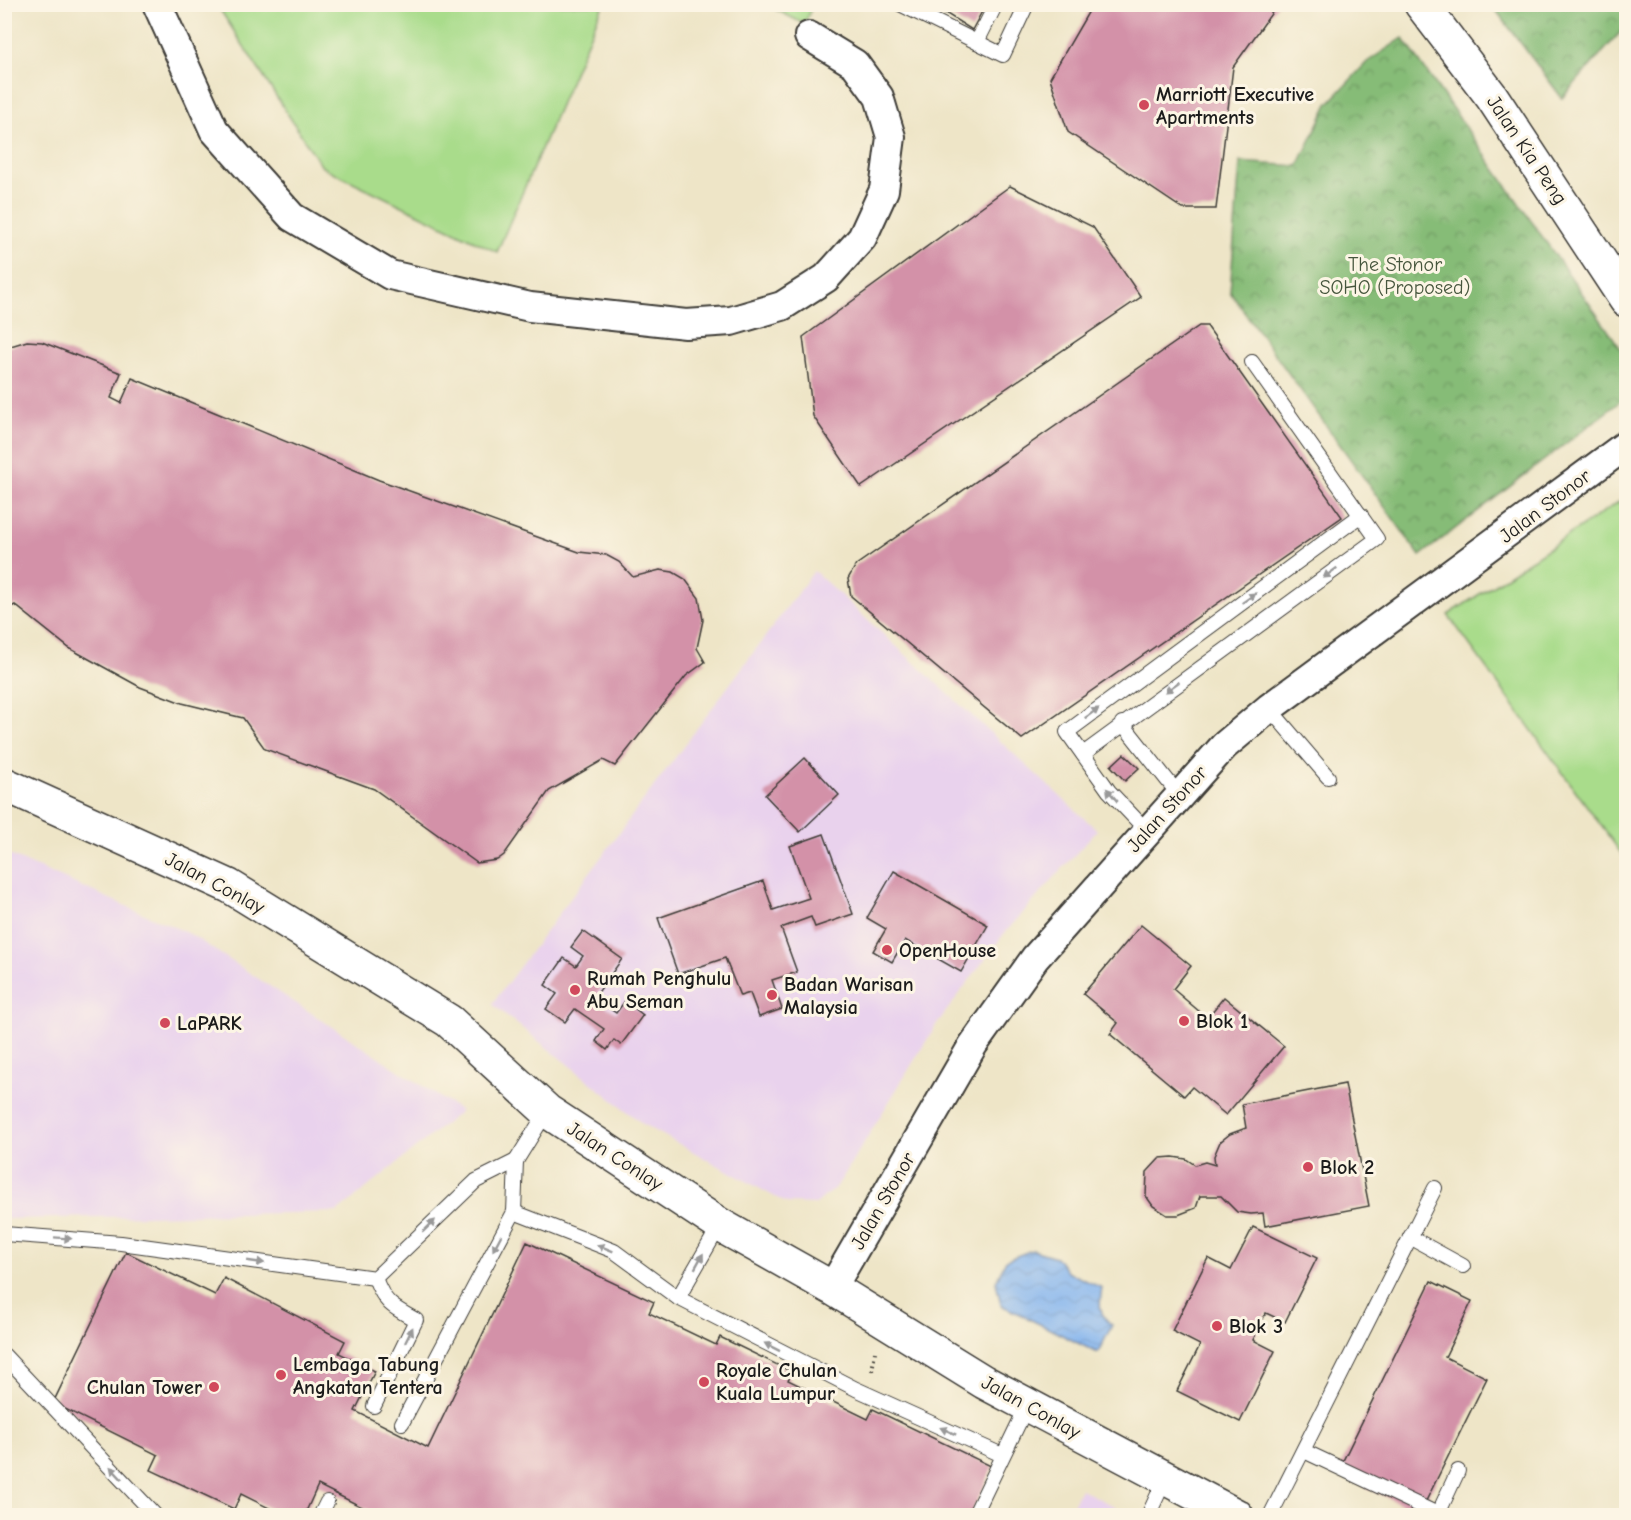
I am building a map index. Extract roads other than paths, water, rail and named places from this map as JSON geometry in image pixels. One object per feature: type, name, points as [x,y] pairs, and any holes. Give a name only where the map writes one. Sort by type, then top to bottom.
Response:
[{"type":"street","points":[[157,4],[214,130],[292,217],[390,275],[530,308],[686,324],[731,321],[782,306],[826,278],[862,238],[884,190],[891,138],[879,97],[855,64],[809,36]]},
{"type":"street","name":"Jalan Kia Peng","points":[[1421,4],[1492,97],[1623,290]]},
{"type":"street","name":"Jalan Stonor","points":[[832,1288],[973,1045],[1006,997],[1035,958],[1224,746],[1269,708],[1626,445]]},
{"type":"street","name":"Jalan Conlay","points":[[4,784],[229,886],[449,1021],[547,1111],[720,1225],[832,1288],[1027,1406],[1165,1479],[1219,1512]]},
{"type":"lane","points":[[900,4],[1003,55],[1027,4]]},
{"type":"lane","points":[[977,42],[996,4]]},
{"type":"lane","points":[[1083,754],[1122,723],[1377,539],[1252,362]]},
{"type":"lane","points":[[1147,831],[1109,791],[1067,732],[1361,515]]},
{"type":"lane","points":[[1269,708],[1328,777]]},
{"type":"lane","points":[[1122,723],[1179,795]]},
{"type":"lane","points":[[402,1423],[514,1212],[516,1161],[547,1111]]},
{"type":"lane","points":[[375,1278],[476,1181],[516,1161]]},
{"type":"lane","points":[[1270,1515],[1435,1188]]},
{"type":"lane","points":[[514,1212],[614,1251],[678,1298],[856,1389],[1002,1455]]},
{"type":"lane","points":[[678,1298],[720,1225]]},
{"type":"lane","points":[[4,1234],[121,1243],[375,1278]]},
{"type":"lane","points":[[1410,1238],[1463,1266]]},
{"type":"lane","points":[[374,1406],[416,1320],[392,1307],[382,1297],[375,1278]]},
{"type":"lane","points":[[4,1355],[156,1515]]},
{"type":"lane","points":[[974,1515],[1027,1406]]},
{"type":"lane","points":[[1304,1451],[1440,1515],[1458,1471]]},
{"type":"lane","points":[[1148,1515],[1165,1479]]},
{"type":"lane","points":[[320,1515],[327,1502]]},
{"type":"water","points":[[1032,1250],[1056,1257],[1067,1272],[1102,1288],[1100,1299],[1102,1313],[1112,1325],[1098,1353],[1001,1305],[996,1282],[1006,1260]]},
{"type":"place","name":"Marriott Executive Apartments","points":[[1144,105]]},
{"type":"place","name":"OpenHouse","points":[[887,950]]},
{"type":"place","name":"Rumah Penghulu Abu Seman","points":[[575,990]]},
{"type":"place","name":"Badan Warisan Malaysia","points":[[772,995]]},
{"type":"place","name":"Blok 1","points":[[1184,1021]]},
{"type":"place","name":"LaPARK","points":[[165,1023]]},
{"type":"place","name":"Blok 2","points":[[1308,1167]]},
{"type":"place","name":"Blok 3","points":[[1217,1326]]},
{"type":"place","name":"Lembaga Tabung Angkatan Tentera","points":[[281,1375]]},
{"type":"place","name":"Royale Chulan Kuala Lumpur","points":[[704,1382]]},
{"type":"place","name":"Chulan Tower","points":[[214,1387]]},
{"type":"park label","name":"The Stonor SOHO (Proposed)","points":[[1395,276]]}]
